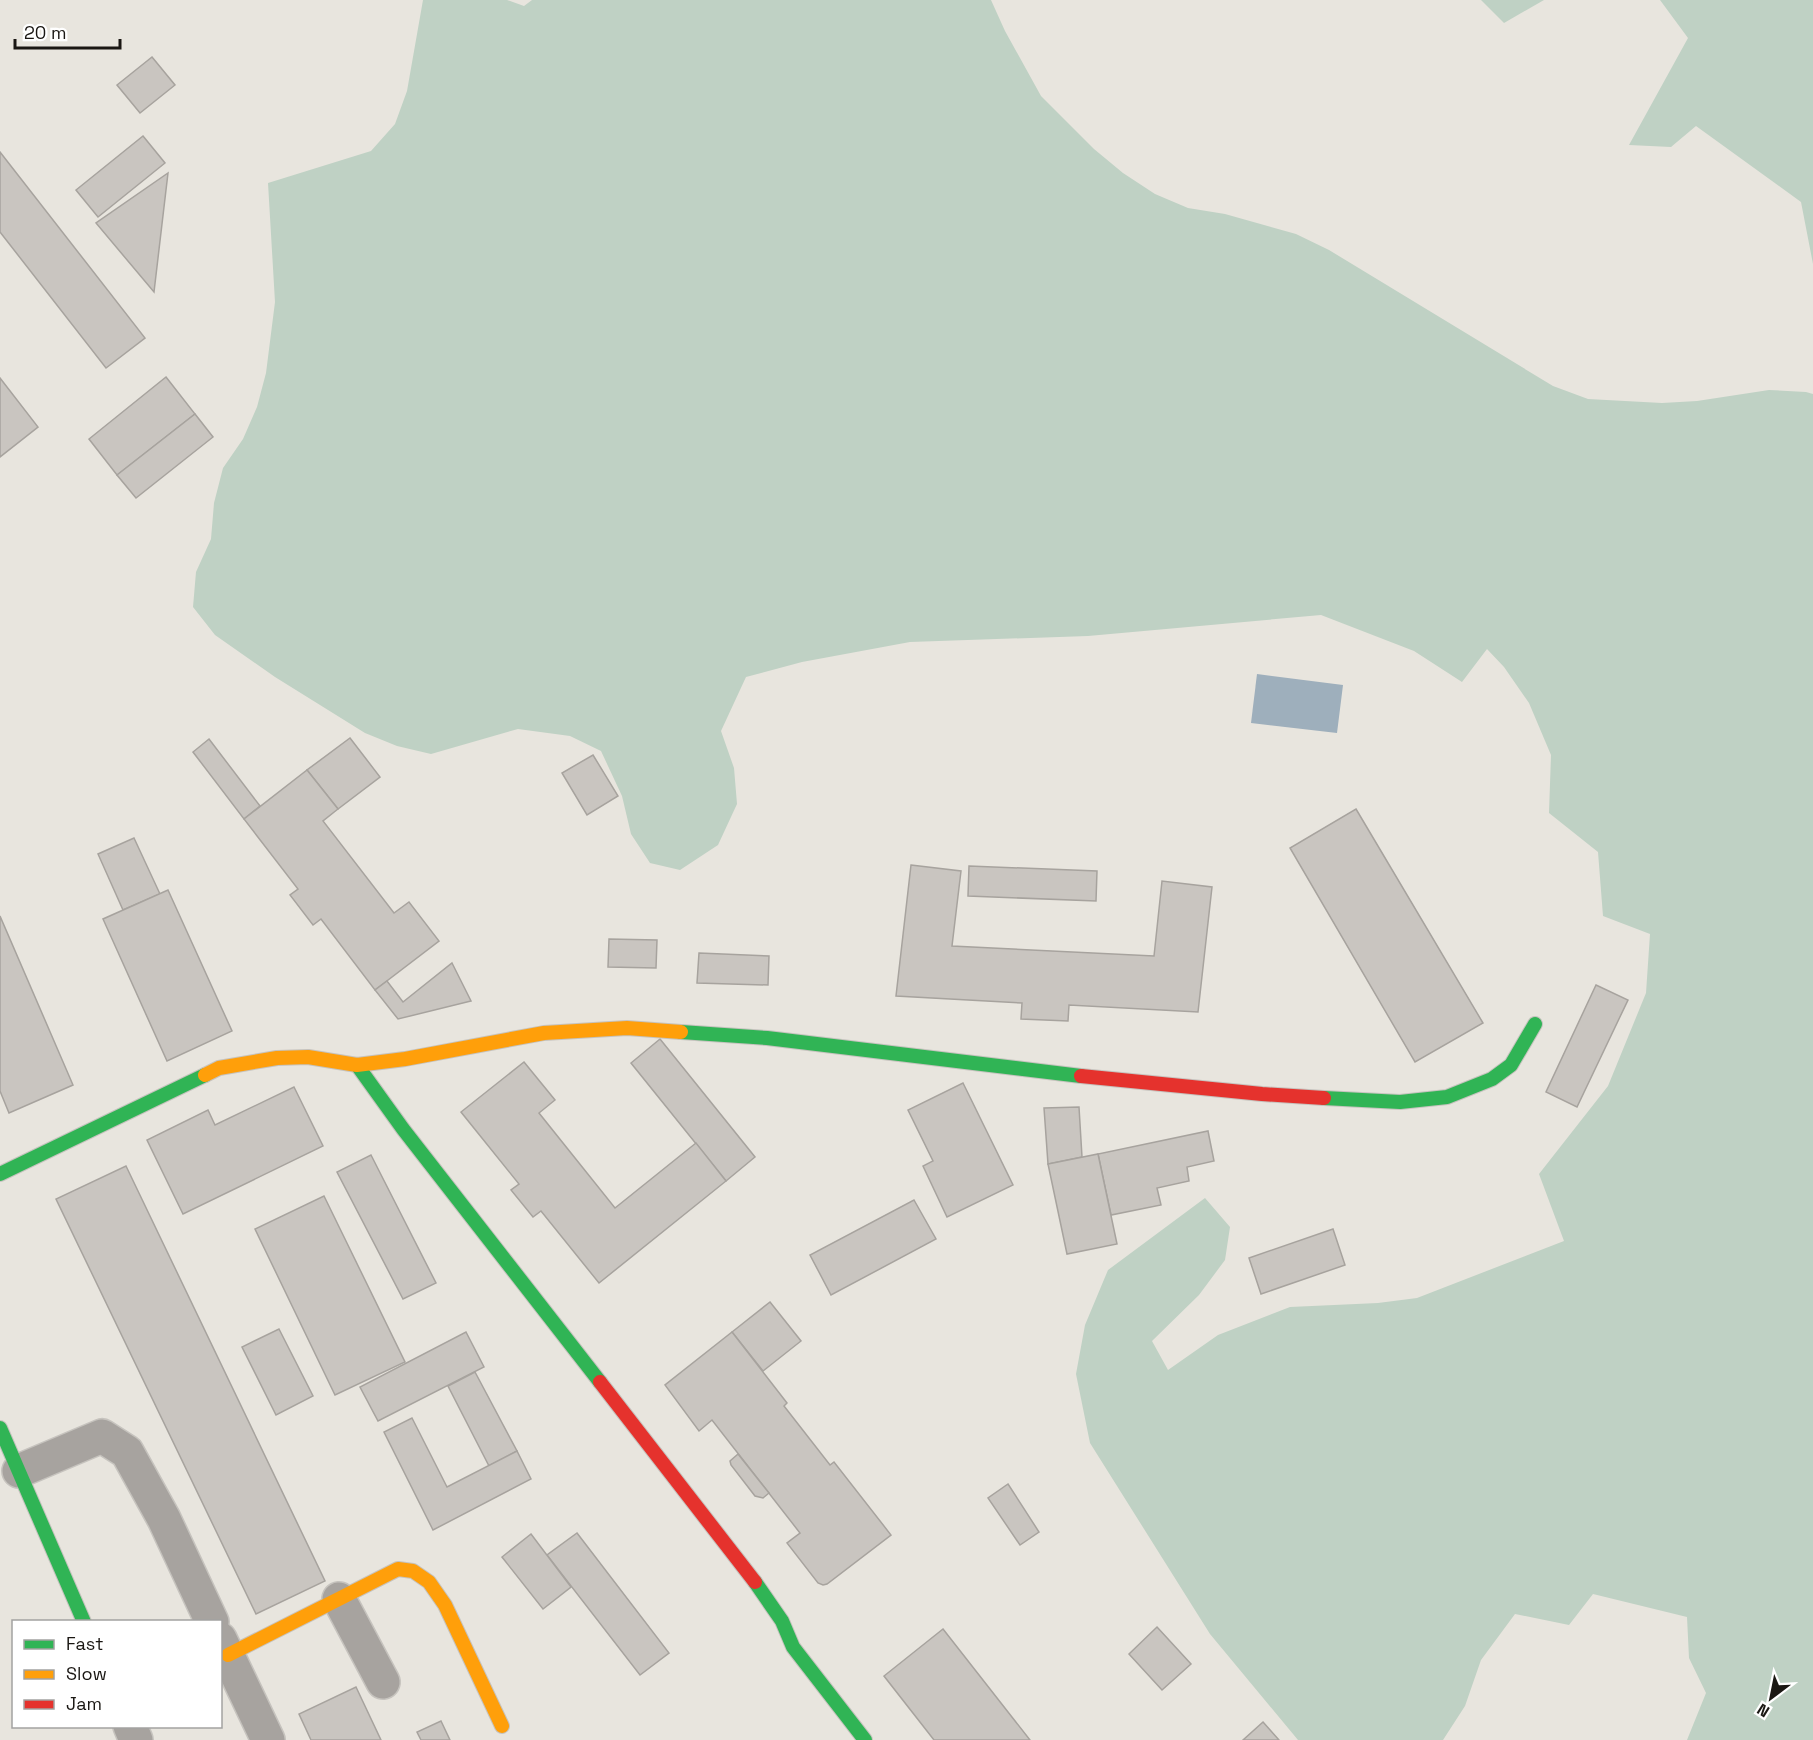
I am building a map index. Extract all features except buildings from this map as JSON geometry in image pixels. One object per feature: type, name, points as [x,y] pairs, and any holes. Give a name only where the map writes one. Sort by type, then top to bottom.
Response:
[{"type":"street","points":[[0,1174],[219,1068],[277,1058],[308,1057],[357,1065],[405,1059],[544,1033],[627,1028],[767,1038],[1065,1074],[1250,1092],[1400,1102],[1447,1097],[1492,1079],[1511,1065],[1535,1024]]},
{"type":"street","points":[[357,1065],[403,1129],[767,1597],[782,1621],[793,1647],[865,1740]]},
{"type":"street","points":[[0,1428],[83,1620]]},
{"type":"street","points":[[19,1471],[102,1436],[127,1452],[164,1519],[211,1620]]},
{"type":"street","points":[[268,1740],[224,1647],[339,1599],[398,1569],[413,1571],[429,1582],[445,1605],[502,1726]]},
{"type":"street","points":[[339,1599],[383,1682]]},
{"type":"green space","points":[[423,0],[507,0],[524,6],[532,0],[991,0],[1005,31],[1041,96],[1094,149],[1123,173],[1155,194],[1188,208],[1225,214],[1296,234],[1329,250],[1553,386],[1588,399],[1662,403],[1697,401],[1769,390],[1813,394],[1813,1740],[1687,1740],[1706,1693],[1689,1658],[1687,1617],[1593,1594],[1569,1625],[1515,1614],[1481,1660],[1465,1706],[1443,1740],[1298,1740],[1210,1634],[1090,1443],[1076,1374],[1085,1325],[1108,1270],[1205,1198],[1230,1227],[1225,1260],[1199,1295],[1152,1341],[1168,1370],[1218,1335],[1290,1307],[1378,1303],[1417,1298],[1564,1241],[1539,1174],[1608,1086],[1646,993],[1650,934],[1603,916],[1598,852],[1549,813],[1551,755],[1529,703],[1504,667],[1487,649],[1462,682],[1414,651],[1321,615],[1088,636],[910,642],[802,662],[746,677],[721,731],[734,768],[737,804],[718,845],[680,870],[650,863],[631,834],[622,796],[601,751],[570,736],[518,729],[431,754],[397,746],[365,733],[275,677],[215,635],[193,607],[196,572],[211,539],[214,503],[223,468],[243,439],[257,407],[266,373],[275,302],[268,183],[371,151],[395,124],[407,91]]},
{"type":"green space","points":[[1481,0],[1544,0],[1504,23]]},
{"type":"green space","points":[[1660,0],[1813,0],[1813,264],[1801,202],[1696,126],[1671,147],[1629,145],[1688,38]]},
{"type":"water","points":[[1257,674],[1343,685],[1337,733],[1251,723]]},
{"type":"traffic: fast","points":[[1324,1098],[1400,1102],[1447,1097],[1492,1079],[1511,1065],[1535,1024]]},
{"type":"traffic: fast","points":[[681,1032],[767,1038],[1081,1076]]},
{"type":"traffic: fast","points":[[357,1065],[403,1129],[600,1382]]},
{"type":"traffic: fast","points":[[0,1174],[205,1075]]},
{"type":"traffic: fast","points":[[0,1428],[83,1620]]},
{"type":"traffic: fast","points":[[755,1582],[782,1621],[793,1647],[865,1740]]},
{"type":"traffic: slow","points":[[205,1075],[219,1068],[277,1058],[308,1057],[357,1065],[405,1059],[544,1033],[627,1028],[681,1032]]},
{"type":"traffic: slow","points":[[228,1655],[398,1569],[413,1571],[429,1582],[445,1605],[502,1726]]},
{"type":"traffic: jam","points":[[1081,1076],[1324,1098]]},
{"type":"traffic: jam","points":[[600,1382],[755,1582]]}]
